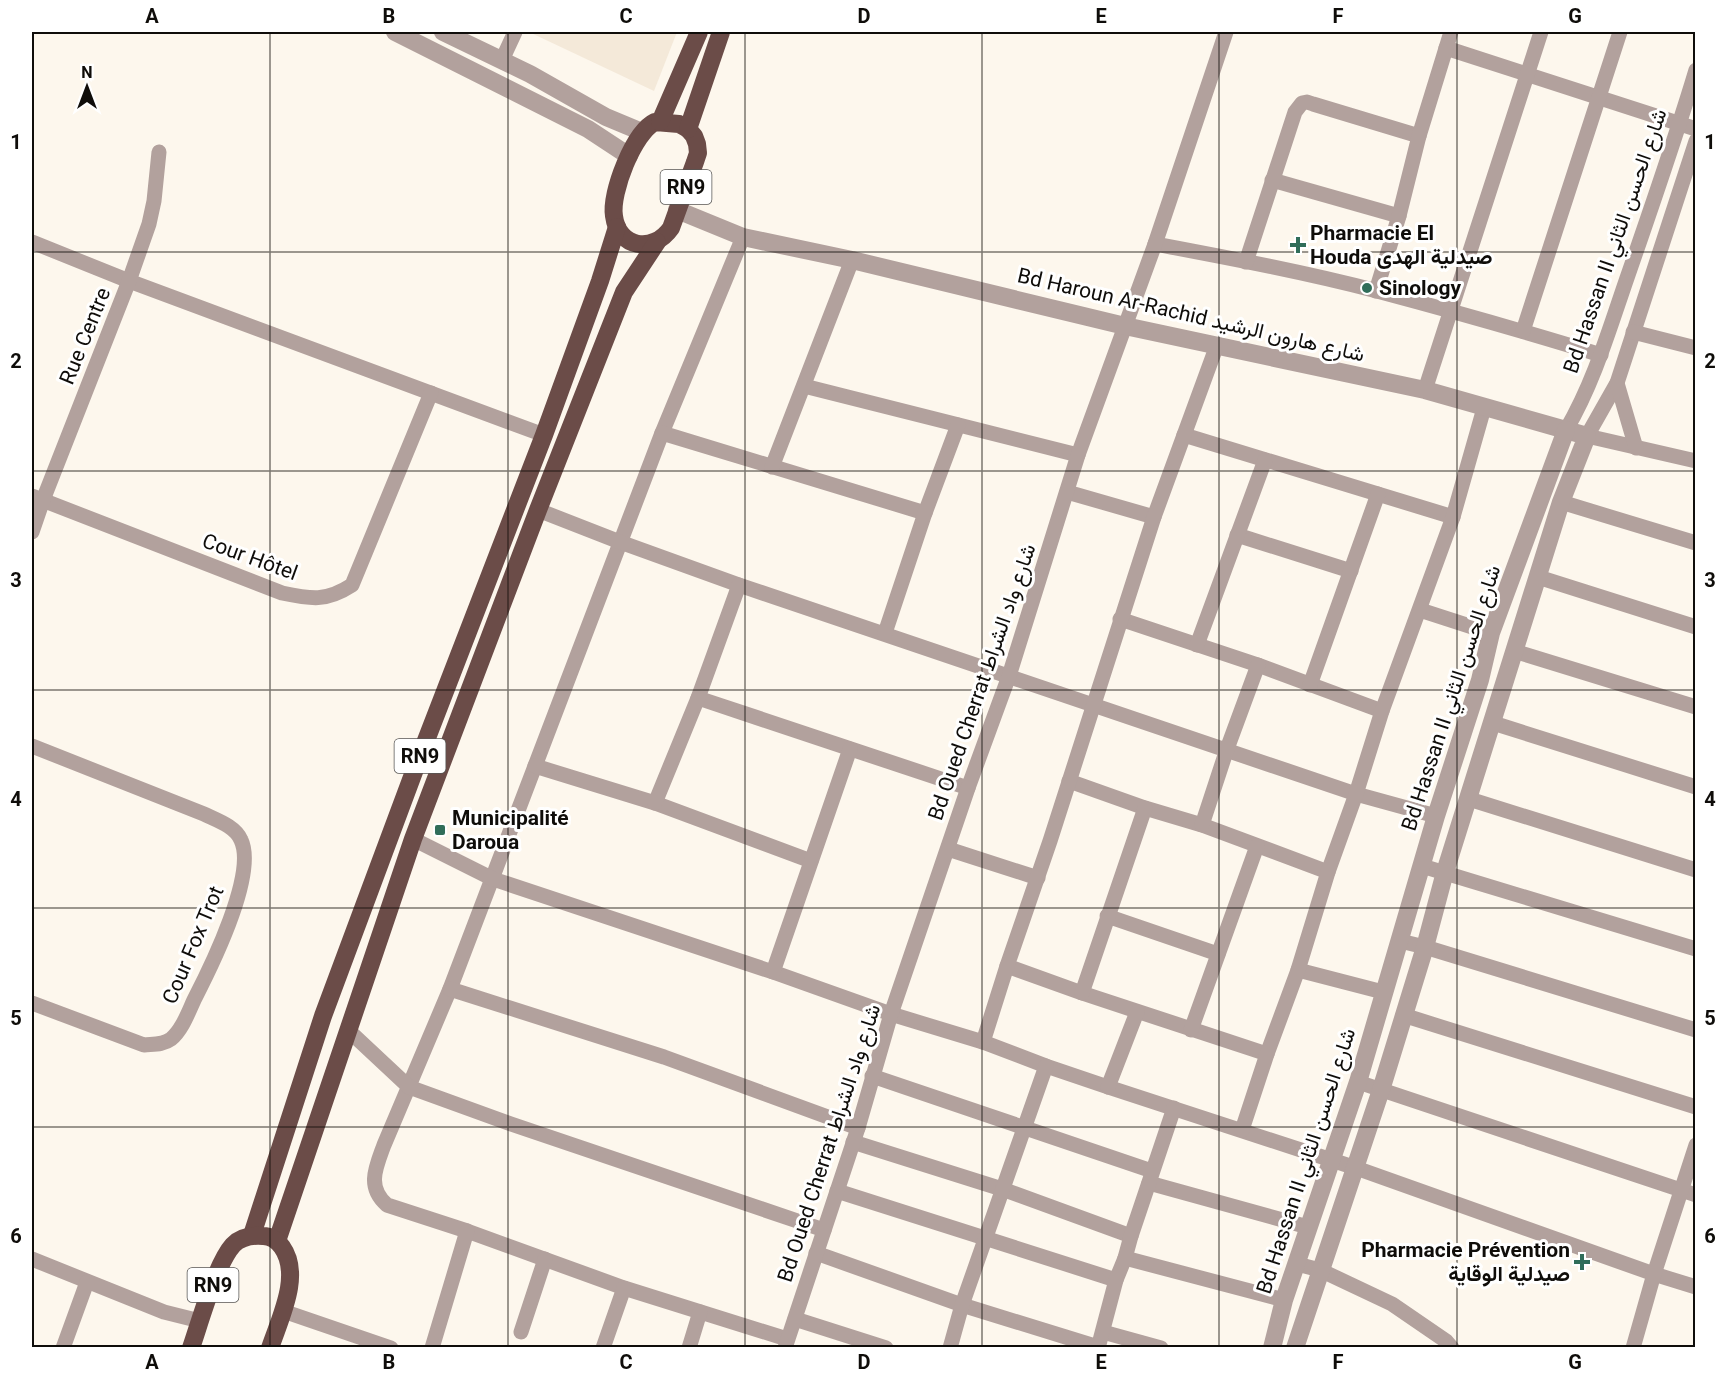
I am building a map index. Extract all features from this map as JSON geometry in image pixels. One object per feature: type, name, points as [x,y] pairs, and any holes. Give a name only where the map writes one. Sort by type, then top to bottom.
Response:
[{"type":"highway","points":[[660,122],[699,32]]},
{"type":"highway","points":[[642,132],[649,125],[660,122],[679,124],[688,129],[721,32]]},
{"type":"highway","name":"RN9","points":[[277,1240],[413,839],[538,510],[624,292],[657,242],[671,228],[698,153],[694,136],[688,129]]},
{"type":"highway","name":"RN9","points":[[191,1347],[223,1262],[232,1246],[242,1238],[252,1235],[323,1016],[544,435],[600,281],[617,226],[614,206],[619,183],[629,156],[642,132]]},
{"type":"highway","points":[[617,226],[629,241],[638,244],[657,242]]},
{"type":"highway","points":[[252,1235],[277,1240],[288,1255],[291,1266],[291,1277],[283,1311],[270,1347]]},
{"type":"street","points":[[395,32],[588,129],[629,156]]},
{"type":"street","points":[[443,32],[530,74],[606,117],[642,132]]},
{"type":"street","points":[[492,81],[514,32]]},
{"type":"street","name":"Bd Oued Cherrat شارع واد الشراط","points":[[786,1343],[856,1135],[891,1014],[1009,676],[1078,455],[1155,244],[1226,32]]},
{"type":"street","points":[[1376,291],[1399,216],[1419,135],[1452,32]]},
{"type":"street","points":[[1425,390],[1541,32]]},
{"type":"street","points":[[1523,331],[1620,32]]},
{"type":"street","points":[[1446,48],[1695,129]]},
{"type":"street","name":"Bd Hassan II شارع الحسن الثاني","points":[[1272,1347],[1284,1299],[1358,1082],[1383,992],[1479,680],[1491,633],[1566,429],[1580,405],[1600,355],[1680,124],[1695,70]]},
{"type":"street","points":[[518,94],[530,74]]},
{"type":"street","points":[[1246,262],[1295,112],[1302,103],[1307,102],[1419,135]]},
{"type":"street","name":"Bd Hassan II شارع الحسن الثاني","points":[[1295,1347],[1381,1090],[1425,947],[1445,872],[1561,502],[1587,436],[1617,383],[1695,141]]},
{"type":"street","name":"Rue Centre","points":[[32,532],[37,498],[129,281],[149,224],[159,152]]},
{"type":"street","points":[[1272,180],[1399,216]]},
{"type":"street","name":"Bd Haroun Ar-Rachid شارع هارون الرشيد","points":[[677,210],[743,237],[852,260],[1125,326],[1425,390],[1587,436],[1695,461]]},
{"type":"street","points":[[743,237],[662,433],[493,879],[375,1170],[374,1187],[379,1198],[387,1205],[786,1343]]},
{"type":"street","points":[[32,242],[129,281],[544,435]]},
{"type":"street","points":[[1155,244],[1376,291],[1523,331],[1600,355]]},
{"type":"street","points":[[772,467],[852,260]]},
{"type":"street","points":[[1633,332],[1695,348]]},
{"type":"street","points":[[983,1042],[1154,517],[1217,345]]},
{"type":"street","points":[[1617,383],[1636,448]]},
{"type":"street","points":[[804,386],[1078,455]]},
{"type":"street","name":"Cour Hôtel","points":[[37,498],[282,593],[304,598],[337,595],[352,585],[431,393]]},
{"type":"street","points":[[1242,1130],[1298,970],[1382,711],[1453,517],[1484,408]]},
{"type":"street","points":[[885,633],[925,513],[958,425]]},
{"type":"street","points":[[662,433],[925,513]]},
{"type":"street","points":[[1184,435],[1453,517]]},
{"type":"street","points":[[1197,645],[1265,460]]},
{"type":"street","points":[[1067,492],[1154,517]]},
{"type":"street","points":[[1310,685],[1378,495]]},
{"type":"street","points":[[1561,502],[1695,543]]},
{"type":"street","points":[[538,510],[739,585],[1356,794],[1436,816]]},
{"type":"street","points":[[1237,535],[1351,570]]},
{"type":"street","points":[[1538,577],[1695,627]]},
{"type":"street","points":[[655,803],[698,698],[739,585]]},
{"type":"street","points":[[1420,610],[1491,633]]},
{"type":"street","points":[[1120,620],[1258,665],[1382,711]]},
{"type":"street","points":[[1514,651],[1695,707]]},
{"type":"street","points":[[1202,825],[1258,665]]},
{"type":"street","points":[[698,698],[968,788]]},
{"type":"street","points":[[1493,723],[1695,787]]},
{"type":"street","name":"Cour Fox Trot","points":[[32,746],[204,814],[231,828],[241,839],[244,855],[243,873],[233,913],[207,974],[180,1028],[170,1040],[160,1044],[144,1045],[32,1003]]},
{"type":"street","points":[[773,972],[850,749]]},
{"type":"street","points":[[535,766],[655,803],[811,861]]},
{"type":"street","points":[[1069,781],[1202,825],[1328,872]]},
{"type":"street","points":[[1469,799],[1695,870]]},
{"type":"street","points":[[1082,993],[1145,808]]},
{"type":"street","points":[[413,839],[493,879],[773,972],[891,1014],[983,1042],[1108,1087],[1356,1168],[1695,1287]]},
{"type":"street","points":[[1191,1030],[1257,846]]},
{"type":"street","points":[[948,849],[1038,878]]},
{"type":"street","points":[[1422,866],[1695,949]]},
{"type":"street","points":[[1107,916],[1218,954]]},
{"type":"street","points":[[1400,941],[1695,1030]]},
{"type":"street","points":[[1007,966],[1137,1012],[1267,1054]]},
{"type":"street","points":[[1298,970],[1383,992]]},
{"type":"street","points":[[450,989],[664,1057],[856,1135],[1131,1236]]},
{"type":"street","points":[[1108,1087],[1137,1012]]},
{"type":"street","points":[[1403,1015],[1695,1107]]},
{"type":"street","points":[[348,1030],[409,1087],[522,1128],[824,1230]]},
{"type":"street","points":[[950,1347],[962,1305],[1046,1066]]},
{"type":"street","points":[[872,1076],[1025,1129],[1150,1177],[1308,1227]]},
{"type":"street","points":[[1358,1082],[1688,1193]]},
{"type":"street","points":[[1099,1342],[1116,1280],[1174,1108]]},
{"type":"street","points":[[1633,1347],[1654,1274],[1688,1193],[1695,1145]]},
{"type":"street","points":[[837,1191],[1116,1280]]},
{"type":"street","points":[[432,1347],[467,1231]]},
{"type":"street","points":[[816,1253],[962,1305],[1099,1342],[1161,1347]]},
{"type":"street","points":[[1125,1258],[1284,1299]]},
{"type":"street","points":[[32,1259],[164,1312],[200,1321]]},
{"type":"street","points":[[521,1332],[545,1259]]},
{"type":"street","points":[[1297,1264],[1320,1270],[1392,1304],[1452,1347]]},
{"type":"street","points":[[63,1347],[87,1282]]},
{"type":"street","points":[[603,1347],[624,1288]]},
{"type":"street","points":[[283,1311],[391,1347]]},
{"type":"street","points":[[689,1347],[700,1312]]},
{"type":"street","points":[[795,1319],[886,1347]]},
{"type":"shaded area","points":[[529,32],[677,32],[654,91]]},
{"type":"place","name":"Pharmacie El Houda صيدلية الهدى","points":[[1298,245]]},
{"type":"place","name":"Sinology","points":[[1367,288]]},
{"type":"place","name":"Municipalité Daroua","points":[[440,830]]},
{"type":"place","name":"Pharmacie Prévention صيدلية الوقاية","points":[[1582,1262]]}]
